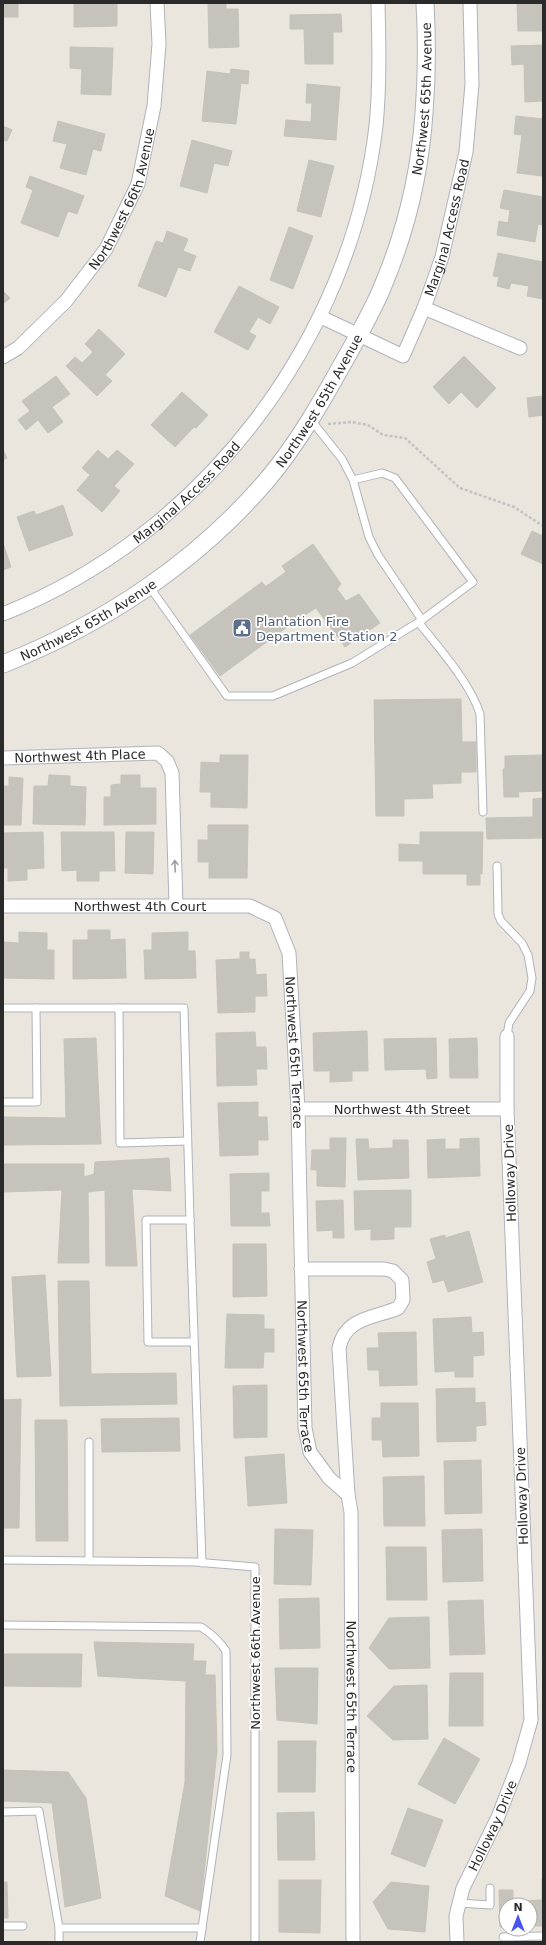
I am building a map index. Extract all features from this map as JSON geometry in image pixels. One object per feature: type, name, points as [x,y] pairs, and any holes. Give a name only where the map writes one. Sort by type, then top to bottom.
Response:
[{"type":"street","name":"Northwest 66th Avenue","points":[[3,357],[18,348],[66,301],[106,249],[138,184],[154,106],[159,44],[157,3]]},
{"type":"street","name":"Marginal Access Road","points":[[3,614],[37,599],[113,556],[148,530],[180,503],[229,454],[264,409],[292,366],[321,317],[351,237],[372,152],[379,92],[378,3]]},
{"type":"street","name":"Northwest 65th Avenue","points":[[3,664],[37,650],[74,632],[149,586],[196,551],[222,528],[268,479],[311,420],[359,335],[382,288],[394,255],[412,188],[424,114],[426,72],[425,3]]},
{"type":"street","name":"Marginal Access Road","points":[[321,317],[403,356],[424,308],[442,257],[466,152],[472,84],[470,3]]},
{"type":"street","points":[[424,308],[520,348]]},
{"type":"street","name":"Northwest 4th Place","points":[[3,758],[158,753],[167,761],[172,773],[176,906]]},
{"type":"street","name":"Northwest 4th Court","points":[[3,906],[250,906],[275,918]]},
{"type":"street","name":"Northwest 65th Terrace","points":[[275,918],[289,953],[298,1109],[305,1428],[310,1452],[329,1478],[348,1495],[351,1520],[353,1942]]},
{"type":"street","name":"Holloway Drive","points":[[457,1942],[456,1916],[463,1888],[498,1817],[519,1763],[531,1720],[507,1109],[507,1036]]},
{"type":"street","name":"Northwest 4th Street","points":[[298,1109],[507,1109]]},
{"type":"street","points":[[301,1269],[384,1269],[393,1271],[402,1280],[403,1300],[398,1308],[359,1320],[344,1334],[340,1340],[339,1348],[348,1495]]},
{"type":"lane","points":[[311,420],[342,459],[353,480],[369,537],[378,555],[420,621],[468,686],[477,702],[480,714],[483,812]]},
{"type":"lane","points":[[149,586],[227,696],[274,696],[352,663],[420,621],[473,582],[395,478],[382,473],[353,480]]},
{"type":"lane","points":[[497,866],[498,914],[501,921],[525,949],[531,966],[532,978],[530,991],[509,1023],[507,1036]]},
{"type":"lane","points":[[3,1008],[184,1008],[187,1141],[202,1563]]},
{"type":"lane","points":[[3,1102],[37,1102],[36,1008]]},
{"type":"lane","points":[[119,1008],[120,1143],[187,1141]]},
{"type":"lane","points":[[190,1220],[146,1220],[148,1342],[194,1342]]},
{"type":"lane","points":[[89,1442],[89,1561]]},
{"type":"lane","name":"Northwest 66th Avenue","points":[[3,1560],[202,1563],[254,1567],[254,1942]]},
{"type":"lane","points":[[3,1625],[201,1627],[221,1642],[226,1651],[226,1755],[200,1942]]},
{"type":"lane","points":[[3,1812],[38,1811],[59,1928],[59,1942]]},
{"type":"lane","points":[[459,1903],[490,1905],[490,1888]]},
{"type":"lane","points":[[3,1926],[24,1926]]},
{"type":"lane","points":[[59,1928],[202,1928]]},
{"type":"lane","points":[[539,1942],[543,1937]]},
{"type":"path","points":[[328,424],[351,422],[368,425],[383,435],[405,438],[460,488],[514,507],[543,526]]},
{"type":"building","points":[[3,3],[18,3],[18,17],[3,17]]},
{"type":"building","points":[[74,3],[117,3],[117,26],[74,27]]},
{"type":"building","points":[[208,3],[226,3],[226,9],[238,9],[239,47],[209,48]]},
{"type":"building","points":[[517,3],[543,3],[543,31],[518,31]]},
{"type":"building","points":[[341,14],[342,32],[333,32],[333,64],[305,64],[304,29],[290,29],[290,15]]},
{"type":"building","points":[[543,45],[543,101],[525,102],[524,64],[512,65],[511,46]]},
{"type":"building","points":[[70,47],[113,48],[111,95],[81,94],[82,69],[70,68]]},
{"type":"building","points":[[231,69],[249,71],[248,84],[241,83],[236,124],[202,121],[207,71],[230,74]]},
{"type":"building","points":[[307,84],[340,87],[336,140],[284,136],[286,120],[311,122],[312,103],[306,103]]},
{"type":"building","points":[[516,116],[543,119],[543,176],[517,173],[522,135],[514,134]]},
{"type":"building","points":[[58,121],[105,134],[101,151],[93,149],[86,175],[60,168],[67,144],[53,141]]},
{"type":"building","points":[[3,126],[12,130],[7,141],[3,140]]},
{"type":"building","points":[[192,140],[232,151],[228,166],[214,163],[207,193],[180,186]]},
{"type":"building","points":[[309,160],[334,166],[321,217],[297,211]]},
{"type":"building","points":[[30,176],[84,196],[77,214],[68,211],[58,237],[21,223],[33,190],[26,187]]},
{"type":"building","points":[[504,190],[543,197],[543,225],[538,224],[535,242],[497,235],[499,221],[508,223],[510,210],[500,208]]},
{"type":"building","points":[[289,227],[313,236],[293,289],[270,280]]},
{"type":"building","points":[[167,231],[188,239],[183,251],[196,256],[190,271],[178,267],[166,297],[138,286],[156,241],[163,243]]},
{"type":"building","points":[[498,253],[543,262],[543,299],[527,296],[529,286],[511,283],[509,289],[497,286],[499,277],[493,276]]},
{"type":"building","points":[[239,286],[279,307],[270,324],[258,317],[249,332],[256,336],[248,350],[214,332]]},
{"type":"building","points":[[3,291],[10,298],[3,304]]},
{"type":"building","points":[[99,329],[125,354],[105,375],[112,381],[97,396],[66,366],[75,357],[82,363],[93,352],[85,344]]},
{"type":"building","points":[[464,356],[496,388],[477,408],[461,392],[449,404],[433,387]]},
{"type":"building","points":[[56,376],[70,394],[52,407],[63,422],[48,433],[38,420],[26,430],[18,420],[30,411],[22,401]]},
{"type":"building","points":[[182,392],[208,415],[175,447],[151,425]]},
{"type":"building","points":[[543,396],[543,415],[529,417],[527,398]]},
{"type":"building","points":[[3,450],[7,458],[3,460]]},
{"type":"building","points":[[98,450],[108,459],[117,450],[134,464],[114,486],[120,491],[102,512],[77,490],[90,475],[82,468]]},
{"type":"building","points":[[63,505],[73,535],[29,551],[17,517],[34,511],[36,515]]},
{"type":"building","points":[[532,531],[543,536],[543,564],[521,554]]},
{"type":"building","points":[[3,543],[11,567],[3,570]]},
{"type":"building","points":[[313,544],[341,584],[337,589],[346,601],[359,594],[380,623],[345,647],[316,608],[294,622],[265,587],[286,572],[282,566]]},
{"type":"building","name":"Plantation Fire Department Station 2","points":[[262,582],[294,622],[220,676],[190,635]]},
{"type":"building","points":[[461,699],[462,742],[476,742],[476,772],[461,772],[461,783],[432,784],[433,798],[404,799],[404,816],[376,816],[374,700]]},
{"type":"building","points":[[220,755],[248,755],[247,808],[211,807],[211,792],[200,792],[201,762],[220,763]]},
{"type":"building","points":[[542,755],[542,791],[518,792],[519,797],[504,797],[503,769],[505,769],[505,756]]},
{"type":"building","points":[[49,775],[70,776],[70,786],[86,787],[85,825],[33,824],[34,786],[48,786]]},
{"type":"building","points":[[121,775],[140,775],[140,788],[156,788],[156,824],[104,825],[104,797],[111,797],[111,785],[121,784]]},
{"type":"building","points":[[9,777],[23,778],[21,825],[3,825],[3,786],[9,786]]},
{"type":"building","points":[[543,798],[543,838],[487,839],[486,818],[533,817],[533,799]]},
{"type":"building","points":[[208,825],[248,825],[247,878],[209,878],[209,862],[198,862],[198,840],[208,840]]},
{"type":"building","points":[[43,832],[44,868],[27,869],[27,880],[8,881],[8,868],[3,868],[3,833]]},
{"type":"building","points":[[61,832],[114,832],[115,871],[99,871],[99,881],[77,881],[77,870],[62,871]]},
{"type":"building","points":[[126,832],[154,832],[153,874],[125,873]]},
{"type":"building","points":[[420,832],[483,832],[482,874],[480,874],[480,885],[467,885],[467,874],[423,874],[423,861],[399,861],[399,844],[420,845]]},
{"type":"building","points":[[88,930],[110,930],[110,940],[125,939],[126,978],[73,979],[73,940],[88,940]]},
{"type":"building","points":[[19,932],[47,933],[47,950],[54,950],[54,979],[3,978],[4,942],[19,943]]},
{"type":"building","points":[[188,932],[188,951],[195,951],[196,978],[145,979],[144,950],[152,950],[152,933]]},
{"type":"building","points":[[240,952],[249,952],[249,959],[255,959],[256,975],[266,974],[267,996],[255,996],[255,1012],[218,1013],[216,960],[240,959]]},
{"type":"building","points":[[367,1031],[368,1071],[352,1071],[352,1081],[330,1082],[330,1071],[314,1071],[313,1033]]},
{"type":"building","points":[[255,1032],[256,1047],[266,1047],[267,1069],[256,1069],[257,1085],[217,1086],[216,1033]]},
{"type":"building","points":[[96,1038],[101,1144],[3,1145],[3,1117],[66,1118],[64,1039]]},
{"type":"building","points":[[436,1038],[437,1078],[427,1079],[426,1069],[385,1070],[384,1039]]},
{"type":"building","points":[[477,1038],[478,1078],[450,1078],[449,1039]]},
{"type":"building","points":[[258,1102],[258,1117],[267,1117],[268,1140],[258,1140],[258,1155],[220,1156],[218,1103]]},
{"type":"building","points":[[330,1138],[346,1138],[345,1187],[317,1186],[317,1170],[311,1170],[312,1150],[330,1150]]},
{"type":"building","points":[[479,1138],[480,1176],[428,1178],[427,1140],[445,1139],[445,1149],[460,1149],[460,1139]]},
{"type":"building","points":[[356,1139],[368,1139],[369,1149],[393,1148],[393,1140],[408,1140],[409,1178],[358,1180]]},
{"type":"building","points":[[169,1158],[171,1191],[132,1189],[137,1266],[106,1266],[105,1190],[88,1192],[89,1263],[58,1263],[62,1190],[3,1192],[3,1164],[84,1164],[84,1177],[94,1174],[95,1162]]},
{"type":"building","points":[[269,1173],[269,1191],[261,1191],[261,1213],[269,1213],[270,1226],[231,1226],[230,1174]]},
{"type":"building","points":[[411,1190],[411,1227],[394,1227],[394,1239],[371,1240],[371,1229],[355,1230],[354,1191]]},
{"type":"building","points":[[343,1200],[344,1238],[333,1238],[333,1230],[317,1231],[316,1201]]},
{"type":"building","points":[[469,1231],[483,1282],[448,1292],[444,1280],[433,1283],[427,1262],[436,1259],[430,1239],[445,1235],[445,1238]]},
{"type":"building","points":[[233,1244],[266,1244],[267,1296],[233,1297]]},
{"type":"building","points":[[45,1275],[51,1376],[17,1377],[12,1277]]},
{"type":"building","points":[[58,1281],[89,1281],[91,1374],[176,1373],[177,1404],[60,1406]]},
{"type":"building","points":[[227,1314],[264,1315],[264,1329],[274,1329],[274,1352],[264,1352],[263,1368],[225,1368]]},
{"type":"building","points":[[471,1317],[472,1333],[483,1332],[484,1355],[473,1356],[473,1377],[455,1377],[455,1371],[435,1372],[433,1319]]},
{"type":"building","points":[[416,1332],[417,1385],[380,1386],[379,1370],[368,1370],[367,1348],[379,1348],[378,1333]]},
{"type":"building","points":[[267,1385],[267,1437],[234,1438],[233,1386]]},
{"type":"building","points":[[475,1388],[475,1403],[485,1402],[486,1425],[476,1426],[476,1441],[437,1442],[436,1389]]},
{"type":"building","points":[[21,1399],[19,1528],[3,1528],[3,1400]]},
{"type":"building","points":[[381,1403],[418,1403],[419,1456],[383,1457],[382,1440],[372,1440],[372,1418],[381,1418]]},
{"type":"building","points":[[179,1418],[180,1451],[102,1452],[101,1419]]},
{"type":"building","points":[[35,1420],[67,1420],[68,1541],[36,1541]]},
{"type":"building","points":[[284,1454],[287,1503],[248,1506],[245,1457]]},
{"type":"building","points":[[481,1460],[482,1513],[445,1514],[444,1461]]},
{"type":"building","points":[[424,1476],[425,1526],[384,1526],[383,1477]]},
{"type":"building","points":[[275,1529],[313,1530],[311,1585],[274,1584]]},
{"type":"building","points":[[482,1529],[483,1581],[443,1582],[442,1530]]},
{"type":"building","points":[[386,1547],[426,1547],[427,1600],[387,1600]]},
{"type":"building","points":[[319,1598],[320,1648],[280,1649],[279,1599]]},
{"type":"building","points":[[483,1600],[485,1654],[450,1655],[448,1601]]},
{"type":"building","points":[[429,1617],[430,1668],[389,1669],[369,1648],[389,1618]]},
{"type":"building","points":[[94,1642],[194,1644],[193,1661],[206,1661],[205,1675],[215,1675],[217,1751],[200,1911],[165,1896],[185,1782],[186,1681],[98,1676]]},
{"type":"building","points":[[3,1654],[82,1654],[81,1687],[3,1686]]},
{"type":"building","points":[[275,1668],[318,1668],[317,1724],[277,1720]]},
{"type":"building","points":[[450,1673],[483,1673],[483,1726],[449,1726]]},
{"type":"building","points":[[427,1685],[428,1739],[393,1740],[367,1716],[394,1686]]},
{"type":"building","points":[[444,1738],[480,1759],[455,1804],[418,1784]]},
{"type":"building","points":[[278,1741],[316,1741],[315,1792],[278,1792]]},
{"type":"building","points":[[3,1770],[68,1772],[86,1798],[101,1898],[65,1907],[52,1803],[3,1801]]},
{"type":"building","points":[[408,1808],[443,1820],[425,1867],[391,1854]]},
{"type":"building","points":[[314,1812],[315,1860],[278,1860],[277,1813]]},
{"type":"building","points":[[543,1879],[543,1926],[538,1926],[538,1900],[542,1900]]},
{"type":"building","points":[[279,1880],[321,1880],[320,1933],[279,1932]]},
{"type":"building","points":[[3,1882],[7,1882],[8,1918],[3,1918]]},
{"type":"building","points":[[391,1882],[429,1886],[425,1932],[388,1929],[373,1902]]},
{"type":"building","points":[[499,1890],[513,1890],[513,1897],[499,1897]]},
{"type":"place","name":"Plantation Fire Department Station 2","points":[[242,628]]}]
